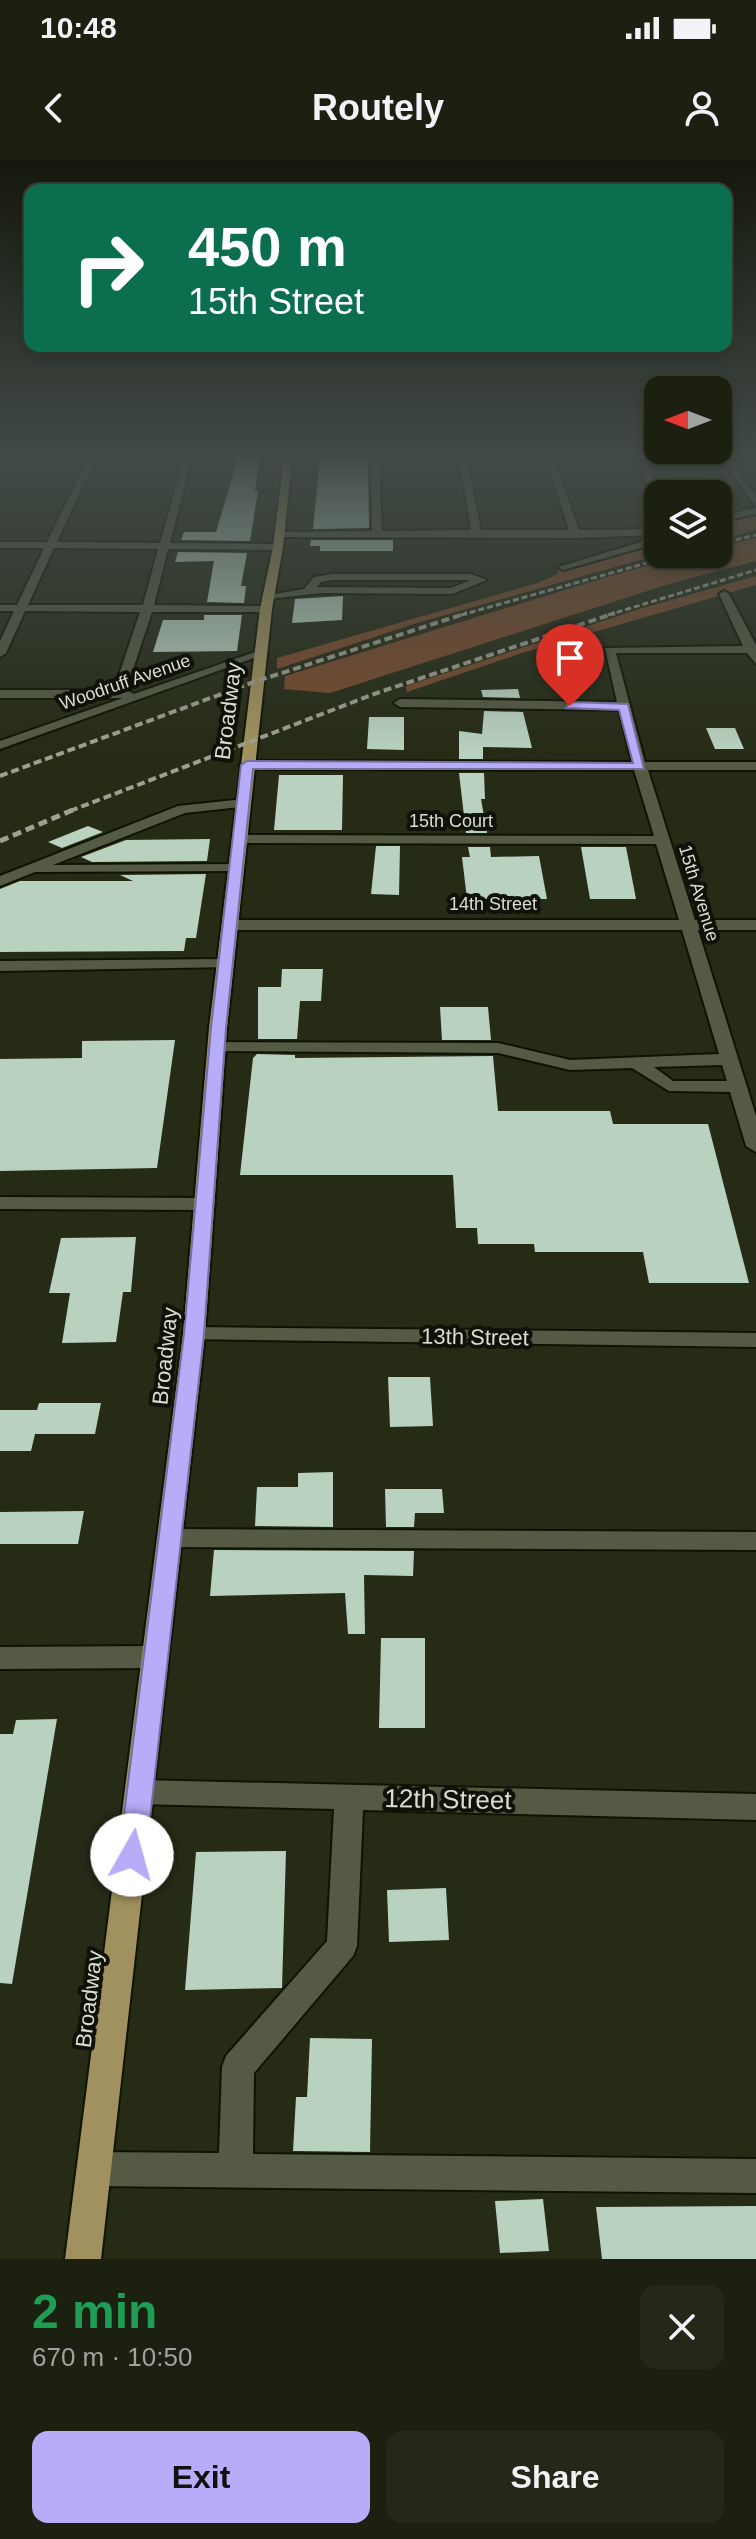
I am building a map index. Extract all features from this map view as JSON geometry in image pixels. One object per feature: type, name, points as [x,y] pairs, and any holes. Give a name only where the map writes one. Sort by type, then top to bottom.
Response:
[{"type":"main road","name":"Broadway","points":[[83,2259],[194,1334],[217,1047],[247,765],[266,609],[276,556]]},
{"type":"street","points":[[0,653],[18,608],[45,556]]},
{"type":"street","points":[[119,694],[160,556]]},
{"type":"street","points":[[563,567],[602,556]]},
{"type":"street","points":[[268,596],[308,591],[452,591],[482,580],[471,577],[333,577],[318,579],[308,591]]},
{"type":"street","points":[[724,594],[754,653]]},
{"type":"street","points":[[0,608],[266,609]]},
{"type":"street","name":"15th Avenue","points":[[754,653],[609,650],[640,767],[756,1146]]},
{"type":"street","name":"Woodruff Avenue","points":[[0,745],[262,653]]},
{"type":"street","points":[[0,694],[142,694]]},
{"type":"street","points":[[400,703],[624,706]]},
{"type":"street","points":[[247,765],[756,766]]},
{"type":"street","points":[[0,881],[183,809],[244,803]]},
{"type":"street","name":"15th Court","points":[[240,839],[662,840]]},
{"type":"street","points":[[26,870],[237,868]]},
{"type":"street","name":"14th Street","points":[[230,925],[756,925]]},
{"type":"street","points":[[0,966],[226,964]]},
{"type":"street","points":[[217,1047],[498,1048],[570,1065],[728,1059]]},
{"type":"street","points":[[635,1062],[669,1086],[737,1087]]},
{"type":"street","points":[[0,1203],[205,1204]]},
{"type":"street","name":"13th Street","points":[[194,1334],[756,1340]]},
{"type":"street","points":[[169,1538],[756,1541]]},
{"type":"street","points":[[0,1658],[154,1657]]},
{"type":"street","name":"12th Street","points":[[140,1792],[756,1807]]},
{"type":"street","points":[[236,2170],[238,2067],[342,1946],[349,1797]]},
{"type":"street","points":[[94,2169],[756,2176]]},
{"type":"shaded area","points":[[611,556],[644,556],[644,559],[417,623],[277,669],[277,658],[538,583],[558,574],[557,571]]},
{"type":"shaded area","points":[[732,556],[756,556],[756,561],[732,567]]},
{"type":"shaded area","points":[[644,567],[730,568],[669,584],[330,693],[284,689],[285,676]]},
{"type":"shaded area","points":[[756,576],[756,585],[522,653],[407,692],[406,686],[639,609]]},
{"type":"building","points":[[177,556],[246,556],[241,586],[246,586],[244,603],[207,602],[214,561],[175,562]]},
{"type":"building","points":[[343,596],[342,620],[292,623],[295,599]]},
{"type":"building","points":[[204,615],[242,615],[237,651],[153,652],[163,620],[204,620]]},
{"type":"building","points":[[518,689],[520,698],[483,697],[481,690]]},
{"type":"building","points":[[484,711],[523,712],[532,748],[483,747],[483,759],[459,759],[459,731],[482,734]]},
{"type":"building","points":[[369,717],[404,717],[404,750],[367,749]]},
{"type":"building","points":[[706,728],[735,728],[744,749],[715,749]]},
{"type":"building","points":[[459,773],[484,773],[485,799],[481,799],[487,833],[466,833]]},
{"type":"building","points":[[279,775],[343,775],[342,830],[274,830]]},
{"type":"building","points":[[88,826],[103,832],[62,848],[48,842]]},
{"type":"building","points":[[210,839],[207,861],[92,862],[81,857],[126,840]]},
{"type":"building","points":[[376,846],[400,846],[399,895],[371,894]]},
{"type":"building","points":[[468,847],[490,847],[491,857],[539,856],[547,899],[467,899],[462,857],[470,857]]},
{"type":"building","points":[[581,847],[626,847],[636,899],[590,899]]},
{"type":"building","points":[[206,874],[196,938],[186,938],[184,951],[0,952],[0,889],[20,881],[133,881],[120,875]]},
{"type":"building","points":[[282,969],[323,969],[321,1001],[300,1001],[297,1039],[258,1039],[258,987],[281,987]]},
{"type":"building","points":[[440,1007],[488,1007],[491,1040],[442,1040]]},
{"type":"building","points":[[175,1040],[157,1168],[0,1171],[0,1059],[82,1058],[82,1041]]},
{"type":"building","points":[[257,1054],[295,1055],[295,1058],[493,1056],[498,1111],[610,1111],[613,1124],[708,1124],[749,1283],[649,1283],[643,1252],[535,1252],[534,1244],[478,1244],[477,1228],[456,1228],[453,1175],[240,1175],[253,1058]]},
{"type":"building","points":[[136,1237],[131,1292],[123,1292],[116,1342],[62,1343],[70,1293],[49,1293],[61,1238]]},
{"type":"building","points":[[388,1377],[430,1377],[433,1426],[390,1427]]},
{"type":"building","points":[[39,1403],[101,1403],[95,1434],[35,1434],[31,1451],[0,1451],[0,1410],[37,1410]]},
{"type":"building","points":[[333,1472],[333,1527],[255,1526],[257,1487],[298,1487],[298,1473]]},
{"type":"building","points":[[385,1489],[442,1489],[444,1513],[415,1513],[414,1527],[386,1527]]},
{"type":"building","points":[[84,1511],[78,1544],[0,1544],[0,1512]]},
{"type":"building","points":[[214,1550],[414,1551],[413,1576],[364,1575],[365,1634],[348,1634],[345,1593],[210,1596]]},
{"type":"building","points":[[381,1638],[425,1638],[425,1728],[379,1728]]},
{"type":"building","points":[[57,1719],[12,1984],[0,1983],[0,1734],[13,1734],[16,1720]]},
{"type":"building","points":[[286,1851],[282,1988],[185,1990],[196,1852]]},
{"type":"building","points":[[446,1888],[449,1940],[389,1942],[387,1890]]},
{"type":"building","points":[[310,2038],[372,2039],[370,2152],[293,2151],[296,2097],[307,2097]]},
{"type":"building","points":[[543,2199],[549,2251],[500,2253],[495,2201]]},
{"type":"building","points":[[756,2206],[756,2259],[602,2259],[596,2207]]},
{"type":"railway","points":[[461,615],[644,564]]},
{"type":"railway","points":[[608,615],[756,570]]},
{"type":"railway","points":[[0,776],[251,683],[467,613]]},
{"type":"railway","points":[[73,810],[374,694],[615,613]]},
{"type":"railway","points":[[0,841],[73,810]]},
{"type":"route","points":[[132,1855],[194,1334],[218,1028],[247,765],[640,767],[624,706],[570,706]]}]
